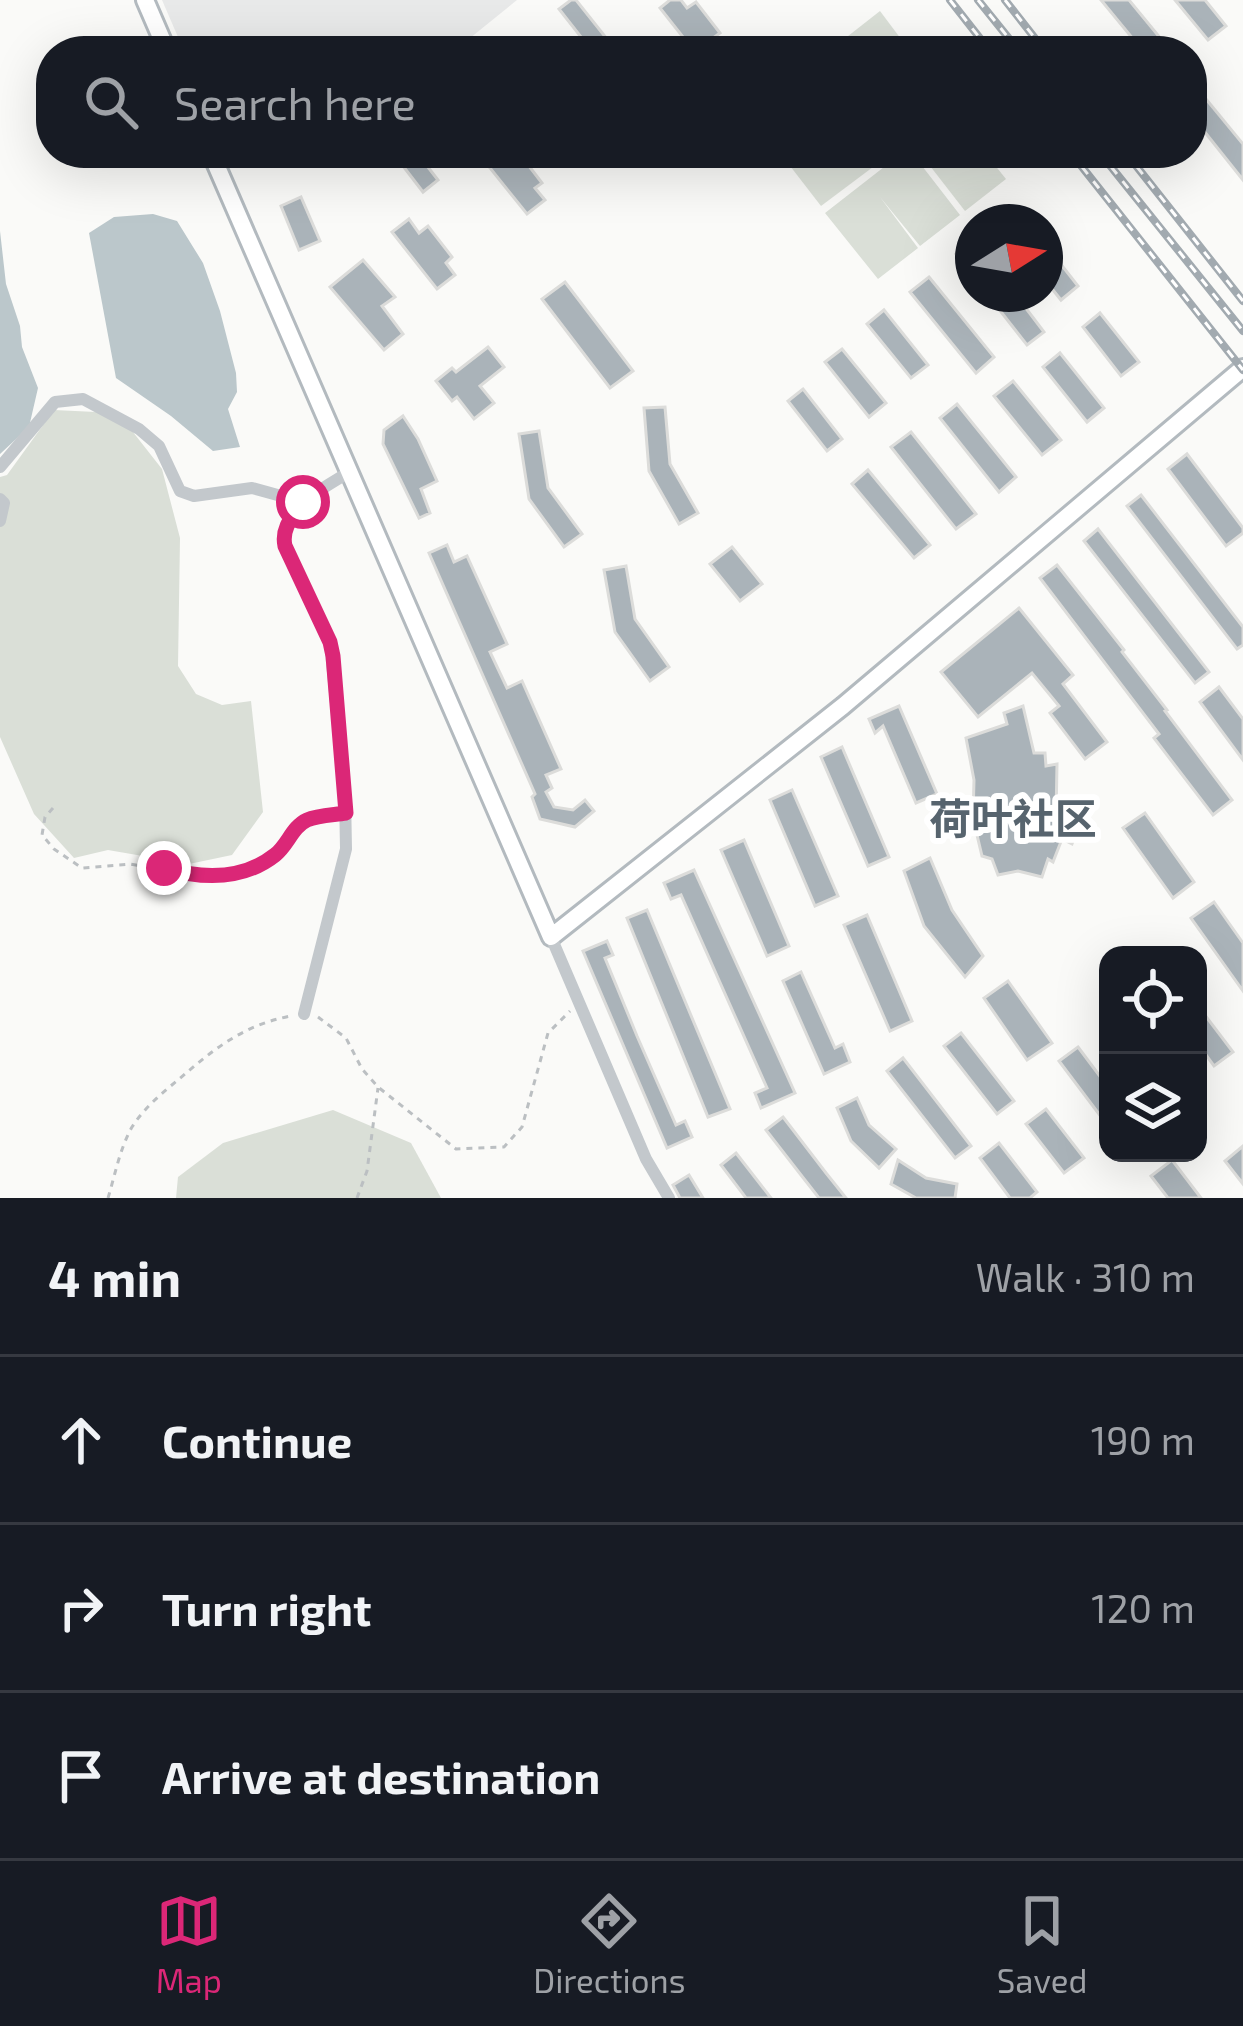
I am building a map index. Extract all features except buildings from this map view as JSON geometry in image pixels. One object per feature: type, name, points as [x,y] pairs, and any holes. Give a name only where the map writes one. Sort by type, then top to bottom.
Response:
[{"type":"main road","points":[[145,0],[161,36]]},
{"type":"main road","points":[[217,168],[551,937],[843,706],[1243,368]]},
{"type":"street","points":[[0,467],[56,402],[82,399],[139,429],[159,446],[180,491],[194,496],[252,488],[303,502]]},
{"type":"street","points":[[304,1014],[346,849],[346,813],[330,642],[283,536],[303,502],[349,472]]},
{"type":"street","points":[[0,499],[4,503],[0,521]]},
{"type":"street","points":[[551,937],[646,1159],[669,1198]]},
{"type":"path","points":[[53,808],[45,817],[42,835],[82,868],[130,864],[215,878],[248,870],[278,854],[297,827],[309,819],[346,813]]},
{"type":"path","points":[[108,1198],[133,1126],[156,1098],[224,1041],[269,1020],[304,1014],[316,1016],[346,1038],[378,1087],[456,1149],[504,1148],[522,1127],[548,1033],[580,1001]]},
{"type":"path","points":[[357,1198],[367,1171],[378,1087]]},
{"type":"shaded area","points":[[162,0],[517,0],[473,36],[178,36]]},
{"type":"shaded area","points":[[880,11],[899,36],[848,36]]},
{"type":"shaded area","points":[[792,168],[872,168],[821,206]]},
{"type":"shaded area","points":[[883,168],[924,168],[955,209],[955,219],[920,246],[880,197],[918,248],[878,279],[825,213]]},
{"type":"shaded area","points":[[932,168],[997,168],[1006,179],[974,204],[960,204]]},
{"type":"shaded area","points":[[153,214],[177,221],[203,263],[236,373],[237,392],[228,409],[240,447],[213,451],[116,378],[89,233],[114,217]]},
{"type":"shaded area","points":[[0,231],[6,284],[38,388],[29,427],[0,454]]},
{"type":"shaded area","points":[[54,410],[96,412],[129,427],[162,469],[180,538],[178,666],[196,694],[222,705],[251,701],[263,812],[232,855],[189,864],[108,850],[74,858],[34,814],[0,737],[0,477],[7,475]]},
{"type":"shaded area","points":[[333,1110],[411,1143],[441,1198],[176,1198],[178,1177],[223,1143]]},
{"type":"railway","points":[[950,0],[978,36]]},
{"type":"railway","points":[[978,0],[1007,36]]},
{"type":"railway","points":[[1005,0],[1033,36]]},
{"type":"railway","points":[[1083,168],[1243,370]]},
{"type":"railway","points":[[1112,168],[1243,331]]},
{"type":"railway","points":[[1138,168],[1243,301]]},
{"type":"district","name":"荷叶社区","points":[[1013,819]]},
{"type":"route","points":[[164,868],[215,878],[248,870],[278,854],[297,827],[309,819],[346,813],[330,642],[283,536],[303,502]]}]
